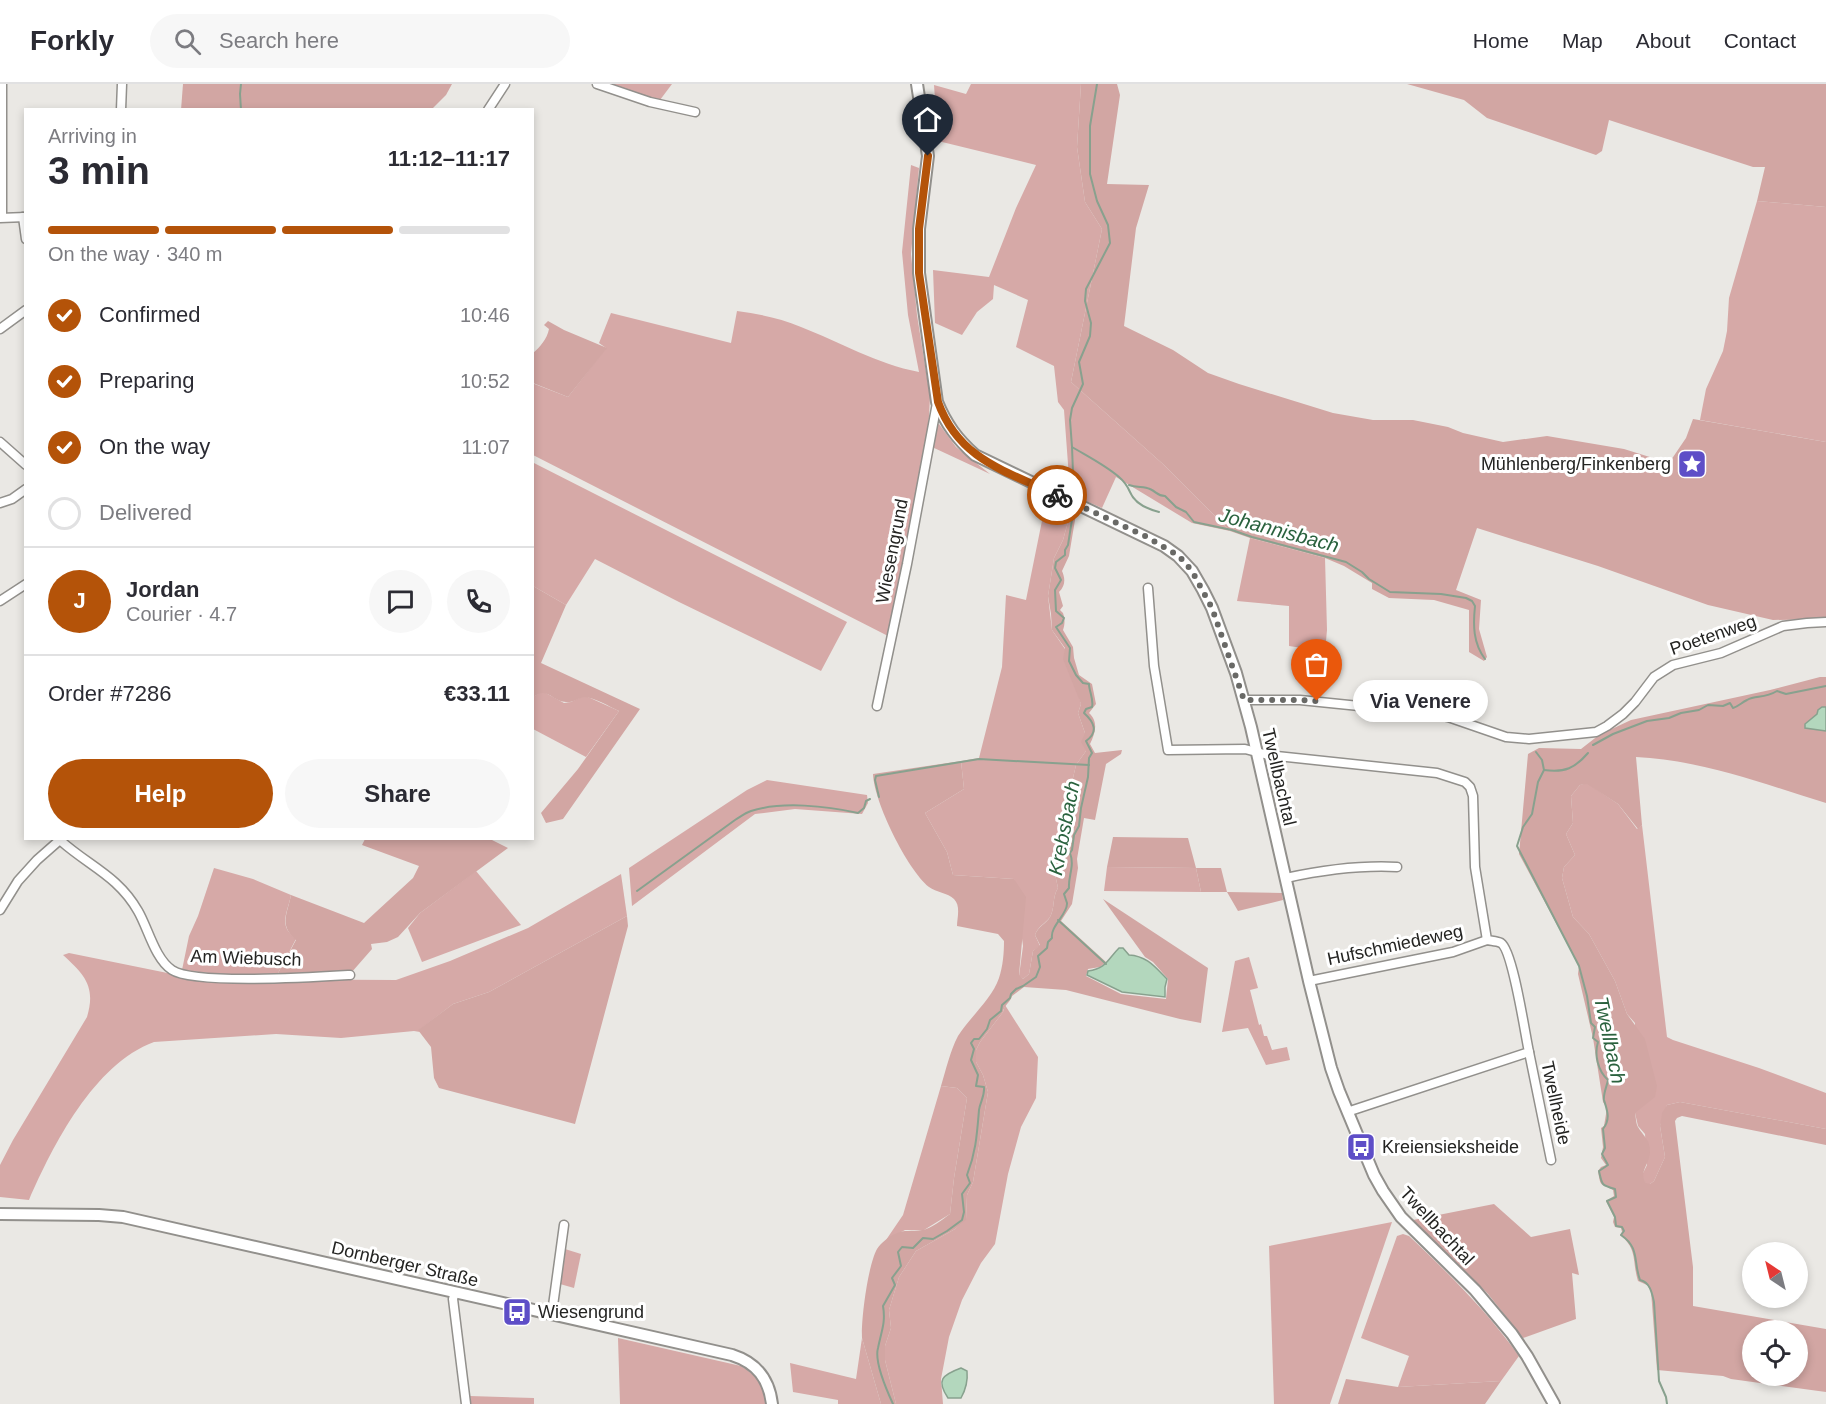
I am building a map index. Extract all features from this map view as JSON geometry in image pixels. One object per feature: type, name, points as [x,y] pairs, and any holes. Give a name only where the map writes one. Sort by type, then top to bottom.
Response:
[{"type":"street","points":[[2,84],[1,217],[24,217]]},
{"type":"street","points":[[121,108],[122,84]]},
{"type":"street","points":[[489,108],[505,84]]},
{"type":"street","points":[[597,84],[650,102],[695,112]]},
{"type":"street","name":"Twellbachtal","points":[[917,84],[928,156],[919,229],[919,273],[938,402],[944,419],[952,432],[975,455],[1164,546],[1179,556],[1192,571],[1212,608],[1244,700],[1331,1068],[1374,1176],[1395,1209],[1410,1227],[1488,1304],[1527,1356],[1554,1404]]},
{"type":"street","points":[[0,329],[24,311]]},
{"type":"street","name":"Wiesengrund","points":[[878,706],[938,402]]},
{"type":"street","points":[[0,442],[24,463]]},
{"type":"street","points":[[0,502],[12,499],[24,490]]},
{"type":"street","points":[[0,601],[24,585]]},
{"type":"street","points":[[1148,588],[1154,666],[1168,750],[1245,749],[1268,755],[1437,773],[1465,782],[1470,787],[1473,796],[1475,867],[1487,940],[1503,944],[1506,950],[1517,986],[1529,1052],[1347,1112]]},
{"type":"street","name":"Poetenweg","points":[[1244,700],[1300,700],[1428,713],[1448,717],[1506,737],[1529,739],[1596,732],[1623,714],[1654,677],[1673,665],[1721,653],[1783,627],[1826,622]]},
{"type":"street","points":[[0,910],[18,881],[37,860],[61,840]]},
{"type":"street","name":"Am Wiebusch","points":[[61,840],[125,890],[139,911],[159,954],[173,971],[194,976],[225,978],[350,975]]},
{"type":"street","points":[[1286,878],[1340,868],[1397,867]]},
{"type":"street","name":"Hufschmiedeweg","points":[[1309,981],[1453,952],[1487,940]]},
{"type":"street","name":"Twellheide","points":[[1529,1052],[1551,1160]]},
{"type":"street","name":"Dornberger Straße","points":[[0,1214],[123,1217],[552,1313],[741,1358],[763,1375],[770,1390],[772,1404]]},
{"type":"street","points":[[552,1313],[564,1225]]},
{"type":"street","points":[[455,1292],[453,1299],[466,1404]]},
{"type":"shaded area","points":[[183,84],[452,84],[446,95],[433,108],[181,108]]},
{"type":"shaded area","points":[[612,84],[672,84],[660,100]]},
{"type":"shaded area","points":[[971,84],[1081,84],[1077,147],[1085,202],[1102,229],[1071,382],[1164,465],[1230,531],[1192,523],[1116,477],[1102,508],[1077,497],[1070,491],[1064,410],[1058,402],[1054,366],[1016,347],[1028,300],[994,285],[993,299],[977,312],[962,335],[935,323],[933,270],[989,277],[1016,208],[1036,165],[938,141],[934,85],[966,94]]},
{"type":"shaded area","points":[[1081,84],[1117,84],[1120,95],[1107,184],[1149,185],[1136,228],[1124,326],[1173,350],[1208,373],[1333,413],[1373,420],[1413,420],[1503,442],[1547,436],[1624,449],[1669,463],[1686,438],[1693,419],[1826,442],[1826,619],[1773,620],[1708,605],[1598,566],[1477,528],[1456,590],[1481,600],[1479,629],[1487,657],[1484,661],[1469,652],[1469,610],[1434,600],[1389,598],[1372,589],[1372,583],[1344,566],[1325,558],[1230,531],[1164,465],[1071,382],[1102,229],[1085,202],[1077,147]]},
{"type":"shaded area","points":[[1407,84],[1826,84],[1826,207],[1757,201],[1765,167],[1753,167],[1609,120],[1602,151],[1596,155],[1487,118],[1464,100]]},
{"type":"shaded area","points":[[911,165],[919,168],[911,254],[917,315],[930,397],[927,440],[888,636],[534,456],[534,384],[568,397],[606,348],[599,343],[611,313],[731,343],[737,311],[761,315],[793,324],[888,364],[919,372],[908,315],[902,252]]},
{"type":"shaded area","points":[[1757,201],[1826,207],[1826,442],[1700,420],[1706,389],[1723,351],[1729,298]]},
{"type":"shaded area","points":[[548,321],[607,348],[568,397],[534,383],[534,352],[547,336],[549,329],[544,325]]},
{"type":"shaded area","points":[[939,424],[956,447],[990,474],[932,447],[936,425]]},
{"type":"shaded area","points":[[534,463],[847,622],[821,671],[595,559],[566,605],[534,587]]},
{"type":"shaded area","points":[[1046,501],[1071,511],[1063,540],[1054,558],[1048,596],[1052,630],[1065,649],[1081,704],[1078,713],[1085,733],[1086,751],[1076,765],[1054,869],[1058,888],[1053,910],[1050,917],[1036,932],[1040,946],[1033,951],[1029,974],[1023,979],[1019,976],[1023,946],[1014,879],[953,875],[947,852],[925,813],[964,789],[961,761],[979,758],[1002,667],[1006,595],[1026,600]]},
{"type":"shaded area","points":[[1071,511],[1076,514],[1069,556],[1062,571],[1064,584],[1059,592],[1063,606],[1060,610],[1064,617],[1063,630],[1073,647],[1079,675],[1092,684],[1096,704],[1089,713],[1095,724],[1095,732],[1090,744],[1095,753],[1122,750],[1121,754],[1106,764],[1095,820],[1084,818],[1072,904],[1061,921],[1106,962],[1100,967],[1088,969],[1086,976],[1121,994],[1166,999],[1168,979],[1153,962],[1145,957],[1103,899],[1208,968],[1201,1023],[1066,990],[1024,987],[1012,996],[976,1050],[976,1062],[988,1092],[973,1182],[967,1195],[966,1220],[955,1229],[916,1251],[899,1277],[889,1310],[891,1328],[885,1346],[885,1360],[896,1404],[881,1404],[862,1338],[864,1306],[871,1267],[877,1249],[890,1237],[898,1232],[925,1229],[937,1224],[950,1214],[967,1098],[957,1088],[941,1086],[958,1036],[996,986],[1002,964],[1004,941],[998,934],[957,926],[958,909],[954,899],[929,887],[911,866],[902,851],[885,817],[873,774],[961,761],[964,789],[925,813],[947,852],[953,875],[1014,879],[1026,897],[1019,975],[1023,979],[1029,974],[1033,951],[1040,945],[1035,935],[1052,914],[1058,888],[1054,869],[1076,765],[1086,751],[1081,742],[1085,733],[1078,713],[1081,704],[1063,659],[1065,648],[1052,630],[1048,596],[1054,558],[1063,540]]},
{"type":"shaded area","points":[[1250,538],[1325,558],[1327,630],[1321,696],[1317,695],[1319,678],[1316,650],[1289,646],[1289,606],[1237,601]]},
{"type":"shaded area","points":[[534,587],[566,605],[541,663],[640,709],[563,819],[546,823],[541,813],[578,769],[619,711],[588,697],[566,702],[546,694],[538,694],[534,697]]},
{"type":"shaded area","points":[[1826,677],[1826,803],[1709,768],[1636,757],[1642,825],[1638,829],[1618,804],[1587,784],[1580,785],[1571,796],[1573,823],[1566,834],[1575,855],[1564,867],[1562,878],[1573,917],[1589,934],[1615,981],[1627,1014],[1645,1039],[1657,1086],[1655,1097],[1635,1113],[1637,1126],[1648,1141],[1650,1148],[1650,1156],[1643,1175],[1646,1183],[1650,1184],[1654,1181],[1665,1157],[1660,1126],[1662,1113],[1667,1105],[1680,1102],[1826,1129],[1826,1145],[1682,1116],[1675,1121],[1693,1267],[1693,1306],[1774,1320],[1742,1320],[1742,1381],[1723,1376],[1657,1370],[1651,1291],[1647,1285],[1638,1281],[1630,1245],[1620,1235],[1621,1228],[1615,1227],[1614,1217],[1606,1201],[1614,1196],[1613,1190],[1602,1184],[1599,1177],[1598,1171],[1606,1165],[1601,1158],[1603,1147],[1601,1128],[1604,1126],[1607,1108],[1603,1102],[1593,1038],[1578,974],[1579,966],[1519,854],[1528,754],[1539,748],[1581,749],[1599,735],[1631,720]]},
{"type":"shaded area","points":[[544,692],[564,703],[588,697],[619,711],[586,757],[534,730],[534,697]]},
{"type":"shaded area","points":[[1822,707],[1826,707],[1826,731],[1805,728],[1805,724]]},
{"type":"shaded area","points":[[767,780],[867,795],[868,803],[862,814],[795,809],[755,814],[632,906],[629,868],[747,790]]},
{"type":"shaded area","points":[[1587,783],[1618,804],[1637,829],[1642,825],[1667,1037],[1826,1093],[1826,1129],[1680,1102],[1667,1105],[1660,1126],[1665,1157],[1654,1181],[1646,1184],[1643,1179],[1647,1165],[1645,1134],[1638,1126],[1635,1113],[1635,1023],[1627,1014],[1615,981],[1589,934],[1573,917],[1562,878],[1564,867],[1575,855],[1566,834],[1573,823],[1571,796],[1580,785]]},
{"type":"shaded area","points":[[1113,837],[1188,838],[1196,868],[1107,867]]},
{"type":"shaded area","points":[[364,840],[492,840],[508,848],[420,913],[398,937],[387,942],[371,944],[372,949],[351,973],[277,975],[296,940],[287,929],[286,924],[291,895],[364,923],[413,878],[419,866],[362,845]]},
{"type":"shaded area","points":[[1107,867],[1196,868],[1201,892],[1104,891]]},
{"type":"shaded area","points":[[214,868],[253,879],[291,895],[285,924],[290,934],[296,939],[277,975],[226,975],[182,970],[189,936]]},
{"type":"shaded area","points":[[1196,868],[1221,868],[1227,892],[1201,892]]},
{"type":"shaded area","points":[[476,871],[521,925],[422,962],[408,928],[420,913]]},
{"type":"shaded area","points":[[621,874],[627,916],[489,992],[453,1004],[419,1030],[420,1032],[341,1038],[276,1034],[154,1042],[132,1053],[94,1087],[78,1109],[50,1155],[29,1200],[0,1197],[0,1165],[87,1017],[90,997],[87,982],[63,955],[69,953],[197,979],[396,980],[450,961],[528,928]]},
{"type":"shaded area","points":[[1227,892],[1282,893],[1283,900],[1238,911]]},
{"type":"shaded area","points":[[627,916],[628,926],[575,1124],[439,1088],[434,1078],[431,1047],[418,1030],[453,1004],[489,992]]},
{"type":"shaded area","points":[[1119,948],[1123,948],[1129,955],[1146,960],[1167,979],[1165,997],[1122,992],[1087,975],[1088,971],[1103,966]]},
{"type":"shaded area","points":[[1249,957],[1258,988],[1250,990],[1259,1025],[1261,1024],[1264,1036],[1267,1036],[1272,1050],[1287,1047],[1290,1060],[1266,1065],[1248,1028],[1222,1032],[1235,961]]},
{"type":"shaded area","points":[[1005,1005],[1038,1057],[1036,1098],[1021,1127],[1008,1174],[995,1244],[981,1263],[962,1300],[949,1337],[941,1379],[943,1404],[896,1404],[885,1360],[885,1346],[891,1328],[889,1310],[899,1277],[916,1251],[955,1229],[966,1219],[967,1195],[973,1182],[988,1092],[976,1062],[976,1050],[1003,1012]]},
{"type":"shaded area","points":[[941,1086],[957,1088],[967,1098],[950,1214],[924,1230],[905,1230],[886,1240],[903,1215]]},
{"type":"shaded area","points":[[1494,1204],[1531,1237],[1570,1229],[1579,1275],[1572,1273],[1576,1319],[1523,1338],[1488,1294],[1413,1220]]},
{"type":"shaded area","points":[[1392,1222],[1330,1404],[1274,1404],[1269,1246]]},
{"type":"shaded area","points":[[1403,1234],[1409,1236],[1467,1293],[1519,1356],[1501,1381],[1398,1387],[1409,1356],[1361,1338],[1397,1236]]},
{"type":"shaded area","points":[[565,1249],[581,1254],[574,1288],[560,1284]]},
{"type":"shaded area","points":[[1808,1326],[1826,1329],[1826,1392],[1782,1386],[1808,1386]]},
{"type":"shaded area","points":[[618,1338],[741,1366],[759,1382],[765,1404],[620,1404]]},
{"type":"shaded area","points":[[862,1338],[881,1404],[838,1404],[838,1400],[793,1392],[790,1363],[856,1379]]},
{"type":"shaded area","points":[[961,1368],[967,1371],[967,1382],[961,1398],[948,1398],[942,1387],[943,1379],[949,1373]]},
{"type":"shaded area","points":[[1346,1379],[1398,1387],[1501,1381],[1485,1404],[1338,1404]]},
{"type":"shaded area","points":[[470,1396],[534,1398],[534,1404],[471,1404]]},
{"type":"waterway","points":[[241,84],[241,108]]},
{"type":"waterway","name":"Johannisbach","points":[[1097,84],[1090,126],[1090,174],[1097,201],[1108,225],[1110,243],[1086,289],[1085,301],[1091,323],[1090,336],[1079,362],[1083,384],[1072,408],[1070,420],[1072,447],[1119,477],[1138,503],[1159,512]]},
{"type":"waterway","points":[[1072,447],[1074,498]]},
{"type":"waterway","name":"Johannisbach","points":[[1129,485],[1148,488],[1165,496],[1176,507],[1186,512],[1194,522],[1232,530],[1346,562],[1390,592],[1441,594],[1466,598],[1475,606],[1475,634],[1478,647],[1485,659]]},
{"type":"waterway","name":"Krebsbach","points":[[893,1404],[882,1376],[877,1354],[884,1323],[883,1306],[895,1285],[892,1278],[901,1266],[898,1252],[902,1247],[913,1248],[923,1238],[933,1239],[962,1220],[964,1212],[962,1194],[970,1183],[967,1175],[974,1151],[984,1090],[984,1087],[976,1086],[978,1075],[971,1060],[974,1049],[971,1043],[974,1039],[979,1039],[987,1029],[990,1020],[1001,1011],[1002,1005],[1011,994],[1036,977],[1040,967],[1038,956],[1047,948],[1054,929],[1067,907],[1064,894],[1069,888],[1072,862],[1070,853],[1074,835],[1079,826],[1089,758],[1092,753],[1086,741],[1094,731],[1092,723],[1084,713],[1086,709],[1092,707],[1089,684],[1083,683],[1076,675],[1069,661],[1070,648],[1056,627],[1062,623],[1064,618],[1056,611],[1055,590],[1061,580],[1055,568],[1056,562],[1065,555],[1074,507]]},
{"type":"waterway","name":"Johannisbach","points":[[1593,745],[1613,734],[1647,721],[1669,718],[1699,710],[1708,705],[1723,706],[1730,703],[1733,708],[1750,699],[1777,691],[1786,694],[1826,686]]},
{"type":"waterway","name":"Johannisbach","points":[[1536,752],[1542,760],[1544,770]]},
{"type":"waterway","name":"Johannisbach","points":[[1544,770],[1564,770],[1579,762],[1588,753]]},
{"type":"waterway","points":[[879,797],[876,776],[979,759],[1089,765]]},
{"type":"waterway","name":"Twellbach","points":[[1544,770],[1538,782],[1532,814],[1523,827],[1517,846],[1579,966],[1591,1023],[1595,1027],[1593,1038],[1598,1042],[1596,1052],[1598,1062],[1608,1080],[1604,1098],[1608,1118],[1603,1129],[1605,1148],[1602,1154],[1608,1165],[1599,1171],[1603,1184],[1615,1189],[1616,1197],[1607,1201],[1615,1217],[1616,1226],[1622,1227],[1624,1231],[1621,1235],[1634,1250],[1640,1280],[1648,1285],[1652,1295],[1659,1381],[1667,1404]]},
{"type":"waterway","points":[[637,891],[749,812],[790,805],[833,808],[858,813],[870,799]]},
{"type":"waterway","points":[[1058,920],[1106,964]]},
{"type":"way so far","points":[[1057,495],[1147,537],[1179,556],[1192,571],[1212,608],[1244,700],[1317,701]]},
{"type":"place","name":"Mühlenberg/Finkenberg","points":[[1692,464]]},
{"type":"place","name":"Via Venere","points":[[1317,701]]},
{"type":"place","name":"Kreiensieksheide","points":[[1361,1147]]},
{"type":"place","name":"Wiesengrund","points":[[517,1312]]},
{"type":"route","points":[[928,156],[919,229],[919,273],[938,402],[944,419],[962,444],[975,455],[1057,495]]}]
